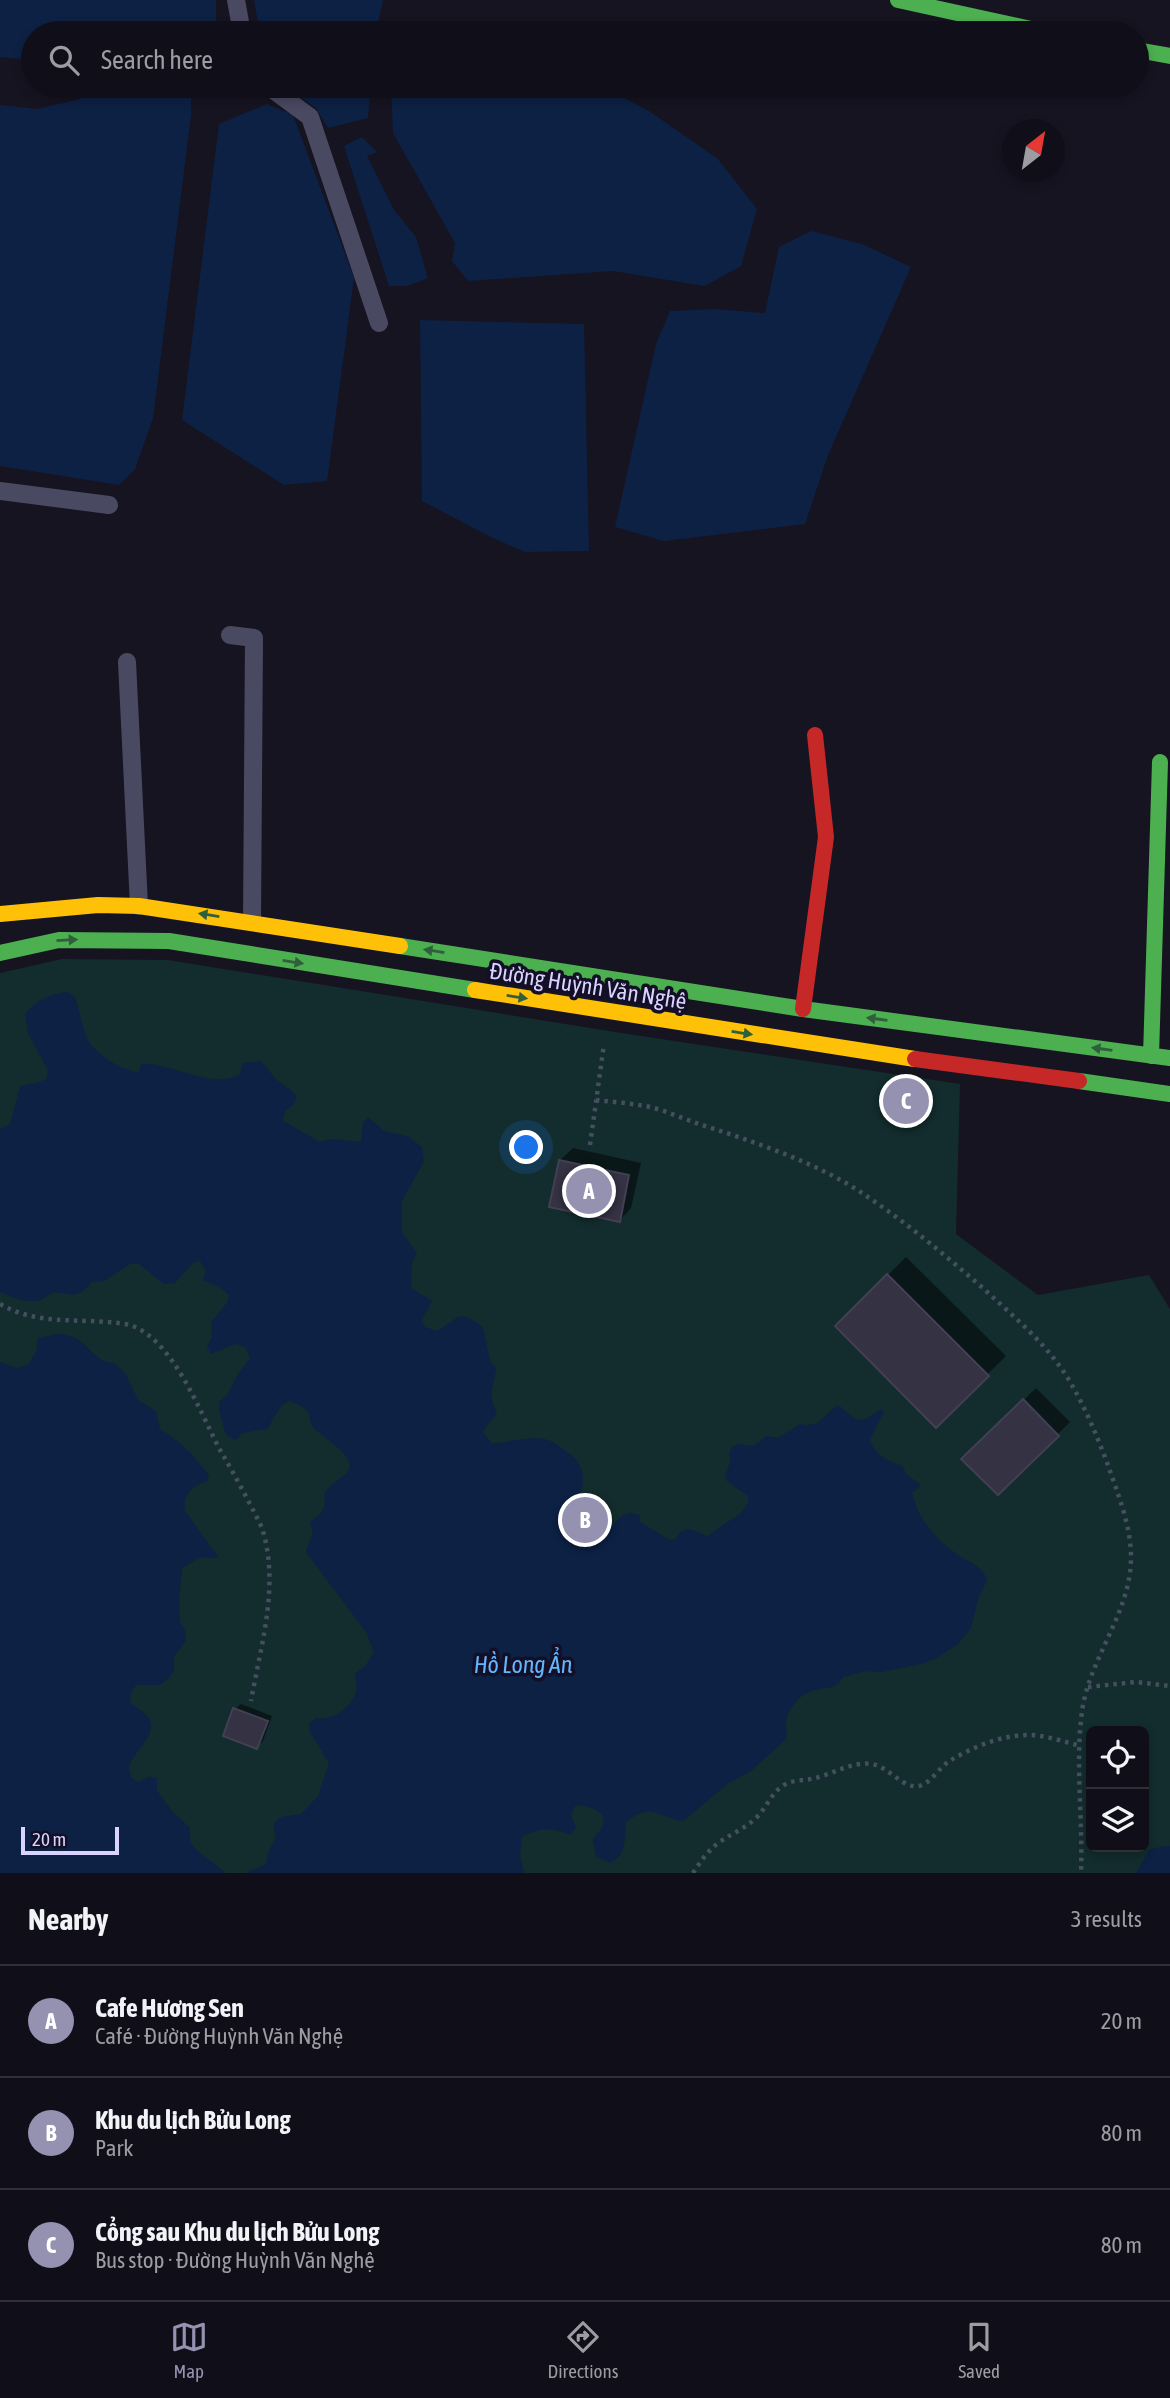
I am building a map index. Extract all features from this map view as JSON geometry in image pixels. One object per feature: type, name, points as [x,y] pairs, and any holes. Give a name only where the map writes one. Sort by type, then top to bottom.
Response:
[{"type":"main road","points":[[898,0],[994,21]]},
{"type":"main road","points":[[1149,52],[1170,56]]},
{"type":"main road","points":[[803,1009],[825,837],[815,735]]},
{"type":"main road","points":[[1151,1056],[1160,762]]},
{"type":"main road","name":"Đường Huỳnh Văn Nghệ","points":[[0,914],[98,905],[139,906],[803,1009],[1170,1058]]},
{"type":"main road","name":"Đường Huỳnh Văn Nghệ","points":[[0,953],[59,940],[169,941],[817,1045],[1170,1094]]},
{"type":"lane","points":[[236,0],[240,21]]},
{"type":"lane","points":[[284,98],[310,117],[379,323]]},
{"type":"lane","points":[[0,491],[110,505]]},
{"type":"lane","points":[[230,635],[254,638],[252,922]]},
{"type":"lane","points":[[127,663],[139,906]]},
{"type":"path","points":[[590,1145],[608,1012]]},
{"type":"path","points":[[596,1100],[646,1106],[739,1137],[811,1166],[863,1193],[916,1232],[1021,1323],[1051,1355],[1068,1379],[1091,1423],[1118,1493],[1128,1530],[1131,1557],[1125,1602],[1096,1664],[1082,1711],[1081,1873]]},
{"type":"path","points":[[0,1304],[30,1317],[49,1320],[127,1324],[142,1330],[154,1340],[180,1373],[262,1528],[268,1548],[271,1570],[269,1603],[251,1701]]},
{"type":"path","points":[[1088,1687],[1136,1682],[1170,1686]]},
{"type":"path","points":[[693,1873],[718,1842],[747,1826],[759,1815],[771,1796],[786,1784],[871,1764],[915,1787],[925,1784],[946,1763],[973,1748],[1010,1737],[1029,1735],[1081,1746]]},
{"type":"green space","points":[[62,959],[168,960],[960,1084],[956,1234],[1038,1295],[1149,1275],[1170,1309],[1170,1873],[0,1873],[0,973]]},
{"type":"water","points":[[0,0],[216,0],[216,21],[21,21],[21,59],[0,57]]},
{"type":"water","points":[[254,0],[383,0],[379,21],[258,21]]},
{"type":"water","points":[[191,98],[153,418],[135,469],[119,485],[0,466],[0,105],[37,109],[76,100]]},
{"type":"water","points":[[302,98],[370,98],[368,118],[328,128],[316,108]]},
{"type":"water","points":[[392,98],[624,98],[649,111],[718,159],[757,209],[741,266],[705,286],[613,271],[468,281],[452,261],[455,243],[393,133]]},
{"type":"water","points":[[267,104],[293,115],[354,278],[327,481],[284,485],[182,420],[219,124]]},
{"type":"water","points":[[362,137],[377,152],[367,156],[394,210],[416,237],[428,278],[408,286],[389,286],[344,146]]},
{"type":"water","points":[[811,231],[862,244],[911,267],[828,455],[805,524],[664,541],[615,527],[656,344],[670,311],[716,309],[765,313],[779,247]]},
{"type":"water","points":[[420,320],[584,324],[589,551],[525,552],[422,501]]},
{"type":"water","name":"Hồ Long Ẩn","points":[[67,992],[75,997],[84,1031],[92,1046],[125,1069],[139,1072],[141,1064],[152,1064],[217,1079],[240,1074],[242,1063],[260,1061],[296,1097],[296,1101],[285,1111],[283,1121],[320,1142],[332,1139],[361,1142],[363,1122],[368,1117],[384,1131],[407,1136],[422,1147],[424,1161],[402,1201],[402,1233],[417,1253],[412,1262],[411,1288],[432,1301],[422,1320],[425,1327],[436,1331],[462,1317],[483,1327],[490,1361],[496,1369],[491,1396],[497,1413],[483,1433],[492,1443],[531,1438],[547,1440],[576,1460],[582,1471],[583,1481],[577,1511],[579,1519],[586,1527],[596,1532],[604,1532],[624,1515],[631,1513],[640,1515],[640,1522],[670,1540],[676,1539],[686,1530],[707,1536],[741,1513],[748,1503],[748,1496],[725,1477],[731,1459],[731,1448],[737,1444],[754,1446],[766,1436],[778,1438],[800,1424],[818,1422],[838,1405],[857,1420],[866,1419],[882,1409],[884,1412],[870,1440],[875,1450],[902,1466],[907,1475],[920,1484],[919,1488],[912,1492],[918,1511],[929,1528],[950,1549],[985,1575],[987,1580],[978,1599],[971,1628],[957,1645],[935,1659],[881,1672],[865,1671],[843,1677],[832,1687],[805,1694],[791,1708],[786,1722],[786,1739],[751,1771],[729,1783],[683,1821],[649,1811],[635,1816],[626,1822],[622,1851],[609,1863],[596,1856],[593,1840],[603,1826],[602,1814],[581,1805],[575,1806],[571,1815],[576,1827],[571,1835],[547,1829],[522,1837],[520,1856],[524,1873],[246,1873],[266,1864],[275,1839],[274,1823],[281,1817],[301,1814],[318,1796],[329,1763],[310,1732],[309,1723],[316,1718],[328,1718],[346,1708],[357,1689],[355,1674],[366,1665],[374,1652],[366,1632],[306,1550],[313,1534],[310,1522],[323,1510],[324,1494],[330,1486],[349,1470],[349,1461],[341,1450],[313,1427],[306,1410],[289,1401],[281,1406],[267,1429],[242,1433],[236,1440],[226,1435],[219,1402],[227,1395],[250,1358],[245,1347],[235,1344],[211,1354],[207,1346],[212,1337],[211,1322],[227,1303],[229,1295],[203,1280],[206,1271],[200,1261],[194,1262],[175,1283],[164,1284],[138,1263],[130,1264],[104,1281],[92,1282],[82,1292],[73,1295],[54,1292],[42,1299],[30,1301],[0,1292],[0,1129],[10,1124],[20,1087],[44,1080],[48,1070],[28,1033],[25,1014],[44,998]]},
{"type":"water","points":[[58,1334],[78,1339],[99,1358],[114,1363],[125,1373],[138,1400],[156,1411],[160,1429],[187,1450],[209,1476],[207,1481],[189,1492],[184,1505],[185,1511],[219,1558],[201,1557],[182,1568],[180,1622],[185,1630],[186,1640],[174,1657],[174,1670],[168,1679],[160,1685],[136,1685],[131,1692],[130,1702],[148,1717],[151,1730],[129,1767],[131,1778],[138,1782],[148,1777],[157,1778],[157,1791],[190,1828],[192,1844],[225,1873],[0,1873],[0,1362],[17,1368],[28,1365],[36,1352],[38,1338]]},
{"type":"water","points":[[1170,1846],[1170,1873],[1136,1873],[1150,1849]]},
{"type":"building","points":[[559,1160],[629,1175],[620,1222],[549,1207]]},
{"type":"building","points":[[887,1274],[989,1376],[936,1428],[835,1326]]},
{"type":"building","points":[[1023,1399],[1059,1436],[998,1495],[961,1459]]},
{"type":"building","points":[[233,1708],[268,1721],[257,1749],[223,1736]]},
{"type":"traffic: fast","points":[[898,0],[994,21]]},
{"type":"traffic: fast","points":[[1149,52],[1170,56]]},
{"type":"traffic: fast","points":[[1151,1056],[1160,762]]},
{"type":"traffic: fast","points":[[0,953],[59,940],[169,941],[475,990]]},
{"type":"traffic: fast","points":[[400,946],[803,1009],[1170,1058]]},
{"type":"traffic: fast","points":[[1079,1081],[1170,1094]]},
{"type":"traffic: slow","points":[[0,914],[98,905],[139,906],[400,946]]},
{"type":"traffic: slow","points":[[475,990],[915,1059]]},
{"type":"traffic: jam","points":[[803,1009],[826,837],[815,735]]},
{"type":"traffic: jam","points":[[915,1059],[1079,1081]]},
{"type":"place","name":"Cổng sau Khu du lịch Bửu Long","points":[[906,1101]]},
{"type":"place","name":"Cafe Hương Sen","points":[[589,1191]]},
{"type":"place","name":"Khu du lịch Bửu Long","points":[[585,1520]]}]
